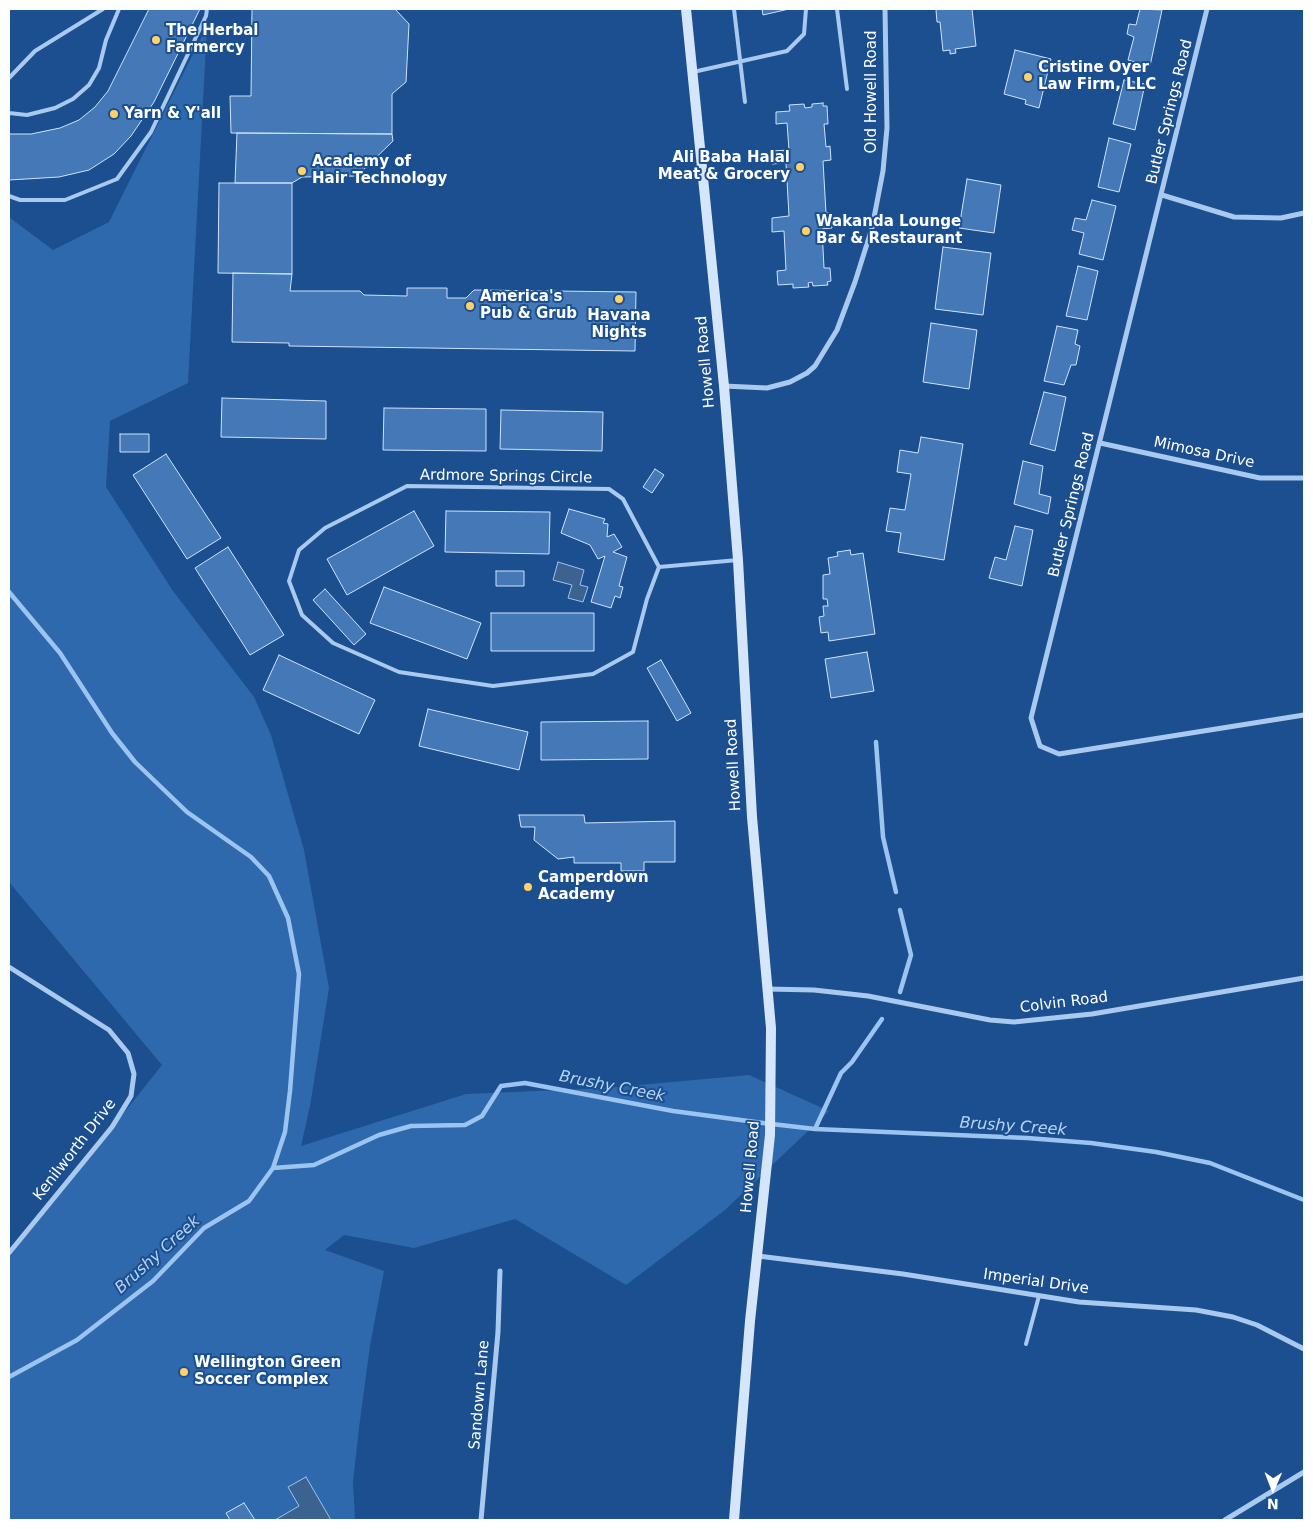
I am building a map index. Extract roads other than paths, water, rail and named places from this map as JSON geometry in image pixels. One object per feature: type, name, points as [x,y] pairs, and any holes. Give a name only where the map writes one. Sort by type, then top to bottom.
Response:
[{"type":"main road","name":"Howell Road","points":[[686,9],[724,386],[738,560],[752,817],[771,1028],[772,1080],[768,1161],[740,1432],[734,1520]]},
{"type":"street","name":"Old Howell Road","points":[[724,386],[767,388],[790,382],[807,373],[815,366],[837,330],[872,228],[883,172],[887,128],[885,9]]},
{"type":"street","name":"Butler Springs Road","points":[[1208,9],[1031,718],[1040,746],[1059,754],[1304,715]]},
{"type":"street","points":[[1162,195],[1234,217],[1273,218],[1304,213]]},
{"type":"street","name":"Mimosa Drive","points":[[1100,443],[1260,478],[1304,478]]},
{"type":"street","name":"Kenilworth Drive","points":[[9,967],[100,1024],[128,1052],[134,1074],[133,1086],[128,1102],[112,1127],[9,1252]]},
{"type":"street","name":"Colvin Road","points":[[767,989],[814,990],[868,996],[981,1018],[1014,1022],[1092,1014],[1304,978]]},
{"type":"street","name":"Imperial Drive","points":[[758,1256],[903,1274],[1079,1302],[1196,1310],[1233,1317],[1257,1325],[1304,1349]]},
{"type":"street","name":"Sandown Lane","points":[[481,1520],[498,1332],[500,1272]]},
{"type":"street","points":[[1225,1520],[1304,1472]]},
{"type":"lane","points":[[9,78],[35,51],[103,9]]},
{"type":"lane","points":[[9,113],[27,115],[55,108],[73,99],[89,85],[99,68],[106,40],[119,9]]},
{"type":"lane","points":[[9,196],[20,200],[65,200],[117,179],[150,132],[206,16],[207,9]]},
{"type":"lane","points":[[734,9],[742,61],[745,102]]},
{"type":"lane","points":[[693,72],[787,51],[804,34],[806,9]]},
{"type":"lane","points":[[838,9],[847,89]]},
{"type":"lane","name":"Ardmore Springs Circle","points":[[407,486],[609,489],[623,499],[659,567],[647,599],[633,652],[593,674],[493,686],[399,672],[332,643],[302,615],[289,581],[300,550],[325,528],[407,486]]},
{"type":"lane","points":[[659,567],[738,560]]},
{"type":"lane","points":[[1026,1344],[1039,1296]]},
{"type":"waterway","points":[[9,592],[60,653],[112,733],[135,762],[187,812],[251,857],[269,876],[288,918],[299,974],[285,1132],[273,1168],[249,1201],[204,1228],[153,1281],[77,1340],[9,1377]]},
{"type":"waterway","points":[[876,742],[883,837],[896,892]]},
{"type":"waterway","points":[[900,910],[911,955],[900,992]]},
{"type":"waterway","points":[[815,1129],[841,1073],[852,1062],[882,1019]]},
{"type":"waterway","name":"Brushy Creek","points":[[273,1168],[314,1165],[379,1135],[411,1126],[465,1125],[482,1116],[501,1086],[525,1083],[673,1111],[815,1129],[1027,1138],[1091,1143],[1156,1152],[1210,1163],[1304,1200]]},
{"type":"place","name":"The Herbal Farmercy","points":[[156,40]]},
{"type":"place","name":"Cristine Oyer Law Firm, LLC","points":[[1028,77]]},
{"type":"place","name":"Yarn & Y'all","points":[[114,114]]},
{"type":"place","name":"Ali Baba Halal Meat & Grocery","points":[[800,167]]},
{"type":"place","name":"Academy of Hair Technology","points":[[302,171]]},
{"type":"place","name":"Wakanda Lounge Bar & Restaurant","points":[[806,231]]},
{"type":"place","name":"Havana Nights","points":[[619,299]]},
{"type":"place","name":"America's Pub & Grub","points":[[470,306]]},
{"type":"place","name":"Camperdown Academy","points":[[528,887]]},
{"type":"place","name":"Wellington Green Soccer Complex","points":[[184,1372]]}]
